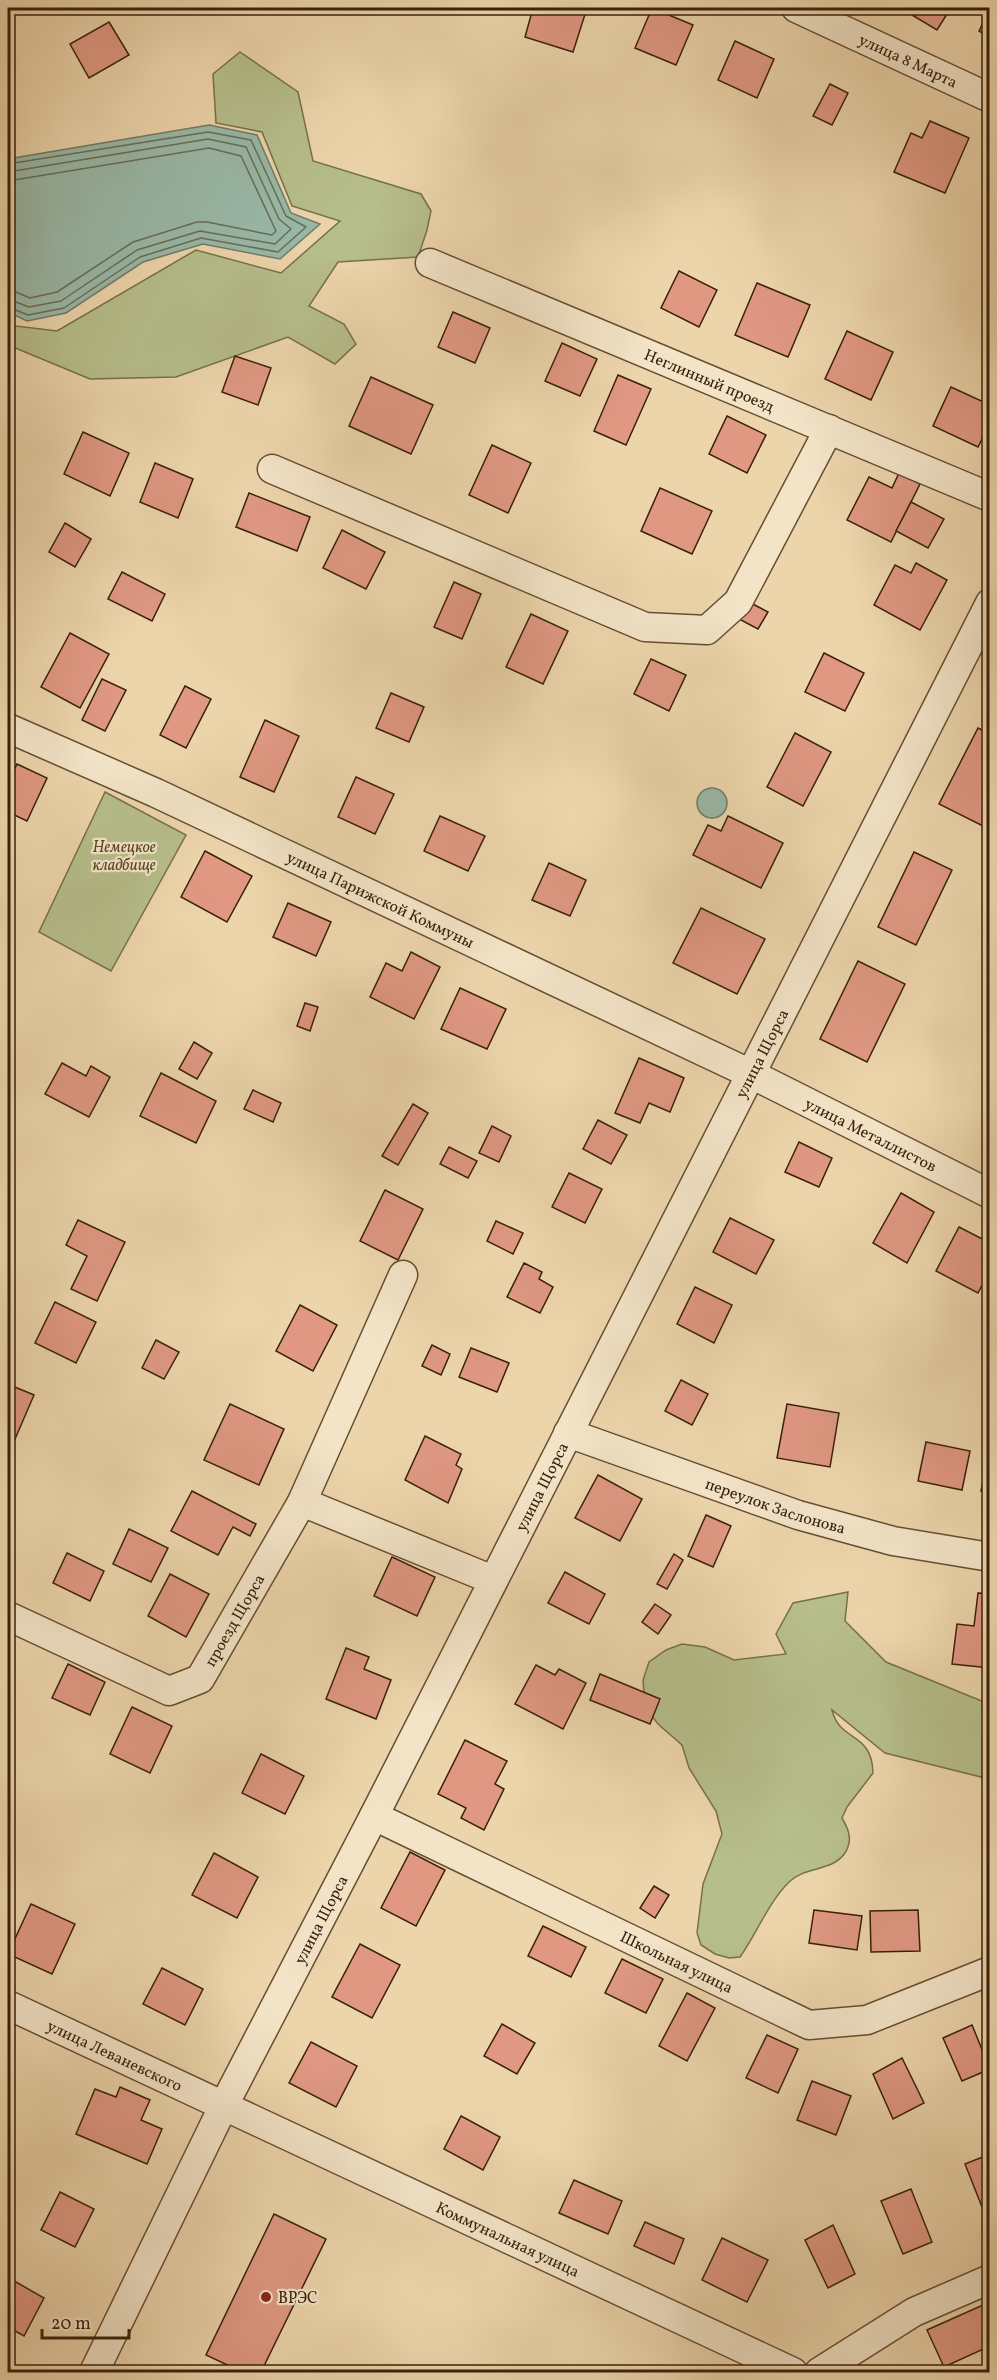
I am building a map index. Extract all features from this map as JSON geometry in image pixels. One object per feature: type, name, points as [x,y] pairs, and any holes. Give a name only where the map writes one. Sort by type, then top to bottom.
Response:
[{"type":"street","name":"улица 8 Марта","points":[[805,10],[990,98]]},
{"type":"street","name":"Неглинный проезд","points":[[430,263],[990,498]]},
{"type":"street","points":[[272,469],[645,627],[708,630],[738,602],[830,429]]},
{"type":"street","name":"улица Щорса","points":[[94,2373],[224,2105],[374,1816],[990,603]]},
{"type":"street","name":"улица Парижской Коммуны","points":[[8,728],[156,793],[751,1074]]},
{"type":"street","name":"улица Металлистов","points":[[751,1074],[990,1194]]},
{"type":"street","name":"проезд Щорса","points":[[8,1616],[169,1691],[200,1679],[302,1502],[403,1275]]},
{"type":"street","name":"переулок Заслонова","points":[[568,1433],[798,1515],[893,1541],[990,1557]]},
{"type":"street","points":[[302,1502],[493,1580]]},
{"type":"street","name":"Школьная улица","points":[[374,1816],[810,2025],[867,2019],[990,1971]]},
{"type":"street","name":"улица Леваневского","points":[[8,2005],[224,2105]]},
{"type":"street","name":"Коммунальная улица","points":[[224,2105],[793,2373]]},
{"type":"street","points":[[819,2373],[914,2312],[990,2278]]},
{"type":"green space","points":[[240,52],[298,92],[313,161],[421,194],[431,211],[418,257],[338,262],[309,306],[344,324],[356,344],[335,364],[288,337],[176,377],[90,379],[8,345],[8,325],[57,331],[196,250],[281,273],[340,221],[292,206],[262,132],[216,123],[213,74]]},
{"type":"green space","name":"Немецкое кладбище","points":[[105,792],[186,835],[111,971],[39,932]]},
{"type":"green space","points":[[848,1592],[845,1621],[886,1662],[989,1704],[989,1779],[885,1753],[832,1710],[842,1728],[862,1743],[867,1750],[873,1773],[847,1807],[842,1818],[849,1835],[849,1844],[845,1853],[833,1863],[803,1873],[789,1882],[775,1899],[740,1957],[729,1958],[715,1954],[701,1945],[697,1933],[703,1884],[722,1834],[716,1811],[689,1768],[682,1745],[658,1724],[645,1707],[643,1680],[649,1662],[666,1650],[682,1644],[705,1647],[734,1660],[786,1654],[776,1634],[793,1603]]},
{"type":"water","points":[[209,125],[257,135],[291,213],[320,224],[280,259],[203,244],[143,262],[66,313],[27,321],[8,312],[8,159]]},
{"type":"water","points":[[712,788],[723,792],[727,803],[723,814],[712,818],[701,814],[697,803],[701,792]]},
{"type":"building","points":[[533,8],[587,8],[573,52],[525,37]]},
{"type":"building","points":[[652,8],[693,25],[676,65],[635,48]]},
{"type":"building","points":[[910,8],[935,8],[947,14],[937,30],[907,12]]},
{"type":"building","points":[[990,9],[990,38],[979,31]]},
{"type":"building","points":[[109,22],[129,55],[89,78],[70,44]]},
{"type":"building","points":[[735,41],[774,59],[757,98],[718,80]]},
{"type":"building","points":[[830,84],[848,93],[832,125],[813,116]]},
{"type":"building","points":[[930,121],[969,138],[945,193],[894,172],[911,133],[922,138]]},
{"type":"building","points":[[679,271],[717,290],[699,327],[661,308]]},
{"type":"building","points":[[757,283],[810,305],[788,357],[735,335]]},
{"type":"building","points":[[453,312],[490,328],[475,363],[438,347]]},
{"type":"building","points":[[847,331],[893,352],[871,400],[825,379]]},
{"type":"building","points":[[562,343],[597,359],[580,396],[545,381]]},
{"type":"building","points":[[235,356],[271,368],[258,405],[222,392]]},
{"type":"building","points":[[618,375],[651,389],[626,445],[594,431]]},
{"type":"building","points":[[371,377],[433,405],[411,454],[349,426]]},
{"type":"building","points":[[951,387],[990,405],[990,423],[978,447],[933,426]]},
{"type":"building","points":[[727,416],[766,435],[747,473],[709,454]]},
{"type":"building","points":[[83,432],[129,453],[110,496],[64,474]]},
{"type":"building","points":[[492,445],[531,463],[508,513],[469,495]]},
{"type":"building","points":[[155,463],[193,479],[178,518],[140,502]]},
{"type":"building","points":[[899,473],[920,484],[891,542],[847,520],[869,477],[892,488]]},
{"type":"building","points":[[660,488],[712,511],[692,554],[641,531]]},
{"type":"building","points":[[249,493],[310,517],[297,551],[236,527]]},
{"type":"building","points":[[911,502],[944,519],[928,548],[896,531]]},
{"type":"building","points":[[65,523],[91,539],[75,567],[49,552]]},
{"type":"building","points":[[342,530],[385,552],[366,589],[323,568]]},
{"type":"building","points":[[916,563],[947,580],[920,630],[874,605],[895,565],[911,573]]},
{"type":"building","points":[[122,572],[165,594],[152,621],[108,599]]},
{"type":"building","points":[[454,582],[481,594],[462,639],[434,627]]},
{"type":"building","points":[[749,602],[768,612],[758,629],[739,619]]},
{"type":"building","points":[[531,614],[568,631],[543,684],[506,667]]},
{"type":"building","points":[[70,633],[109,654],[80,708],[41,687]]},
{"type":"building","points":[[824,653],[864,673],[845,711],[805,692]]},
{"type":"building","points":[[651,659],[686,675],[669,711],[634,694]]},
{"type":"building","points":[[102,679],[126,690],[105,731],[82,720]]},
{"type":"building","points":[[185,686],[211,699],[186,748],[160,735]]},
{"type":"building","points":[[391,693],[424,707],[409,742],[376,728]]},
{"type":"building","points":[[265,720],[299,736],[274,792],[240,777]]},
{"type":"building","points":[[978,728],[990,734],[990,822],[987,828],[939,804]]},
{"type":"building","points":[[795,733],[831,752],[803,806],[767,787]]},
{"type":"building","points":[[17,764],[47,778],[27,821],[8,812],[8,783]]},
{"type":"building","points":[[356,777],[394,794],[375,834],[338,817]]},
{"type":"building","points":[[440,816],[485,836],[468,871],[424,851]]},
{"type":"building","points":[[728,816],[783,843],[761,888],[693,855],[708,825],[721,831]]},
{"type":"building","points":[[205,851],[252,876],[227,922],[181,897]]},
{"type":"building","points":[[914,852],[952,870],[916,945],[878,927]]},
{"type":"building","points":[[549,863],[586,880],[570,916],[532,900]]},
{"type":"building","points":[[288,903],[331,922],[316,956],[273,937]]},
{"type":"building","points":[[701,908],[765,939],[737,994],[673,963]]},
{"type":"building","points":[[411,952],[440,967],[414,1019],[370,997],[386,963],[402,971]]},
{"type":"building","points":[[858,961],[905,984],[867,1062],[820,1039]]},
{"type":"building","points":[[460,988],[506,1009],[487,1049],[441,1029]]},
{"type":"building","points":[[305,1003],[318,1007],[310,1031],[297,1026]]},
{"type":"building","points":[[194,1042],[212,1053],[197,1079],[179,1069]]},
{"type":"building","points":[[639,1058],[684,1078],[670,1112],[649,1103],[640,1123],[615,1113]]},
{"type":"building","points":[[62,1063],[86,1076],[91,1066],[110,1077],[89,1117],[45,1094]]},
{"type":"building","points":[[161,1073],[216,1101],[196,1143],[140,1116]]},
{"type":"building","points":[[253,1090],[281,1103],[273,1122],[244,1109]]},
{"type":"building","points":[[413,1104],[428,1113],[398,1165],[382,1156]]},
{"type":"building","points":[[598,1120],[627,1135],[611,1164],[583,1149]]},
{"type":"building","points":[[492,1126],[511,1136],[499,1162],[479,1153]]},
{"type":"building","points":[[799,1142],[832,1158],[819,1187],[785,1172]]},
{"type":"building","points":[[449,1147],[477,1161],[468,1178],[440,1164]]},
{"type":"building","points":[[569,1173],[602,1189],[585,1223],[552,1207]]},
{"type":"building","points":[[385,1190],[423,1209],[398,1260],[360,1241]]},
{"type":"building","points":[[901,1193],[934,1212],[907,1263],[873,1243]]},
{"type":"building","points":[[730,1218],[774,1240],[756,1274],[713,1252]]},
{"type":"building","points":[[78,1220],[125,1242],[97,1301],[71,1289],[87,1256],[66,1245]]},
{"type":"building","points":[[496,1221],[523,1233],[513,1254],[487,1241]]},
{"type":"building","points":[[959,1227],[990,1243],[990,1270],[978,1293],[936,1271]]},
{"type":"building","points":[[524,1263],[542,1272],[539,1279],[553,1287],[540,1313],[507,1297]]},
{"type":"building","points":[[695,1287],[732,1305],[714,1343],[677,1324]]},
{"type":"building","points":[[55,1302],[96,1322],[76,1363],[35,1343]]},
{"type":"building","points":[[300,1305],[337,1325],[313,1371],[276,1351]]},
{"type":"building","points":[[156,1340],[179,1352],[164,1379],[142,1368]]},
{"type":"building","points":[[432,1345],[450,1354],[441,1375],[422,1366]]},
{"type":"building","points":[[471,1348],[509,1363],[497,1392],[459,1377]]},
{"type":"building","points":[[681,1380],[708,1394],[692,1425],[665,1411]]},
{"type":"building","points":[[10,1385],[34,1395],[12,1446],[8,1444]]},
{"type":"building","points":[[230,1404],[284,1429],[259,1485],[204,1460]]},
{"type":"building","points":[[787,1404],[839,1413],[830,1467],[777,1458]]},
{"type":"building","points":[[425,1436],[461,1454],[456,1465],[462,1469],[448,1503],[405,1480]]},
{"type":"building","points":[[926,1442],[970,1451],[962,1490],[918,1481]]},
{"type":"building","points":[[990,1452],[990,1493],[981,1491]]},
{"type":"building","points":[[598,1475],[642,1499],[620,1541],[575,1518]]},
{"type":"building","points":[[192,1491],[256,1524],[250,1536],[233,1527],[218,1555],[171,1531]]},
{"type":"building","points":[[706,1515],[731,1526],[713,1567],[688,1556]]},
{"type":"building","points":[[129,1529],[168,1548],[151,1582],[113,1564]]},
{"type":"building","points":[[67,1553],[104,1571],[90,1601],[53,1583]]},
{"type":"building","points":[[674,1554],[683,1560],[667,1589],[657,1584]]},
{"type":"building","points":[[392,1557],[435,1577],[417,1616],[374,1596]]},
{"type":"building","points":[[565,1572],[605,1594],[589,1624],[548,1603]]},
{"type":"building","points":[[170,1574],[209,1594],[186,1637],[148,1616]]},
{"type":"building","points":[[978,1593],[990,1594],[990,1668],[952,1664],[957,1624],[974,1626]]},
{"type":"building","points":[[655,1604],[671,1615],[658,1634],[642,1622]]},
{"type":"building","points":[[346,1648],[369,1657],[364,1669],[391,1680],[376,1719],[326,1699]]},
{"type":"building","points":[[68,1664],[105,1682],[90,1715],[52,1698]]},
{"type":"building","points":[[536,1665],[555,1675],[559,1669],[586,1683],[563,1729],[515,1704]]},
{"type":"building","points":[[600,1674],[660,1699],[650,1724],[590,1700]]},
{"type":"building","points":[[132,1707],[172,1726],[150,1773],[110,1754]]},
{"type":"building","points":[[465,1740],[507,1761],[495,1784],[504,1789],[484,1830],[461,1818],[466,1808],[438,1794]]},
{"type":"building","points":[[261,1754],[304,1776],[285,1814],[242,1793]]},
{"type":"building","points":[[410,1852],[445,1870],[416,1926],[381,1908]]},
{"type":"building","points":[[214,1853],[258,1877],[237,1918],[192,1895]]},
{"type":"building","points":[[654,1886],[669,1895],[655,1918],[640,1908]]},
{"type":"building","points":[[31,1904],[75,1924],[52,1974],[8,1954]]},
{"type":"building","points":[[814,1910],[862,1916],[857,1950],[809,1943]]},
{"type":"building","points":[[918,1910],[920,1951],[871,1952],[870,1911]]},
{"type":"building","points":[[543,1926],[586,1947],[571,1977],[528,1956]]},
{"type":"building","points":[[360,1944],[400,1965],[372,2018],[332,1997]]},
{"type":"building","points":[[622,1959],[663,1979],[646,2013],[605,1993]]},
{"type":"building","points":[[162,1968],[203,1989],[185,2025],[143,2004]]},
{"type":"building","points":[[687,1993],[715,2008],[687,2061],[659,2046]]},
{"type":"building","points":[[502,2024],[535,2043],[517,2074],[484,2056]]},
{"type":"building","points":[[972,2025],[990,2069],[962,2081],[943,2038]]},
{"type":"building","points":[[767,2035],[798,2049],[778,2093],[746,2078]]},
{"type":"building","points":[[311,2042],[357,2066],[336,2107],[289,2083]]},
{"type":"building","points":[[902,2058],[924,2103],[893,2119],[873,2074]]},
{"type":"building","points":[[812,2081],[851,2096],[836,2135],[797,2120]]},
{"type":"building","points":[[120,2087],[150,2100],[141,2120],[162,2129],[147,2164],[76,2134],[95,2089],[116,2097]]},
{"type":"building","points":[[461,2116],[500,2137],[483,2170],[444,2149]]},
{"type":"building","points":[[990,2154],[990,2216],[986,2217],[965,2164]]},
{"type":"building","points":[[574,2180],[622,2201],[608,2234],[559,2213]]},
{"type":"building","points":[[911,2189],[932,2242],[903,2254],[881,2201]]},
{"type":"building","points":[[60,2192],[94,2209],[75,2247],[41,2230]]},
{"type":"building","name":"ВРЭС","points":[[274,2214],[326,2239],[261,2372],[242,2372],[206,2355]]},
{"type":"building","points":[[645,2222],[684,2239],[674,2264],[634,2246]]},
{"type":"building","points":[[833,2225],[855,2274],[828,2288],[805,2240]]},
{"type":"building","points":[[722,2238],[768,2260],[747,2302],[702,2280]]},
{"type":"building","points":[[9,2278],[44,2298],[24,2336],[8,2327]]},
{"type":"building","points":[[983,2305],[990,2319],[990,2346],[944,2367],[927,2330]]},
{"type":"place","name":"ВРЭС","points":[[266,2297]]}]
